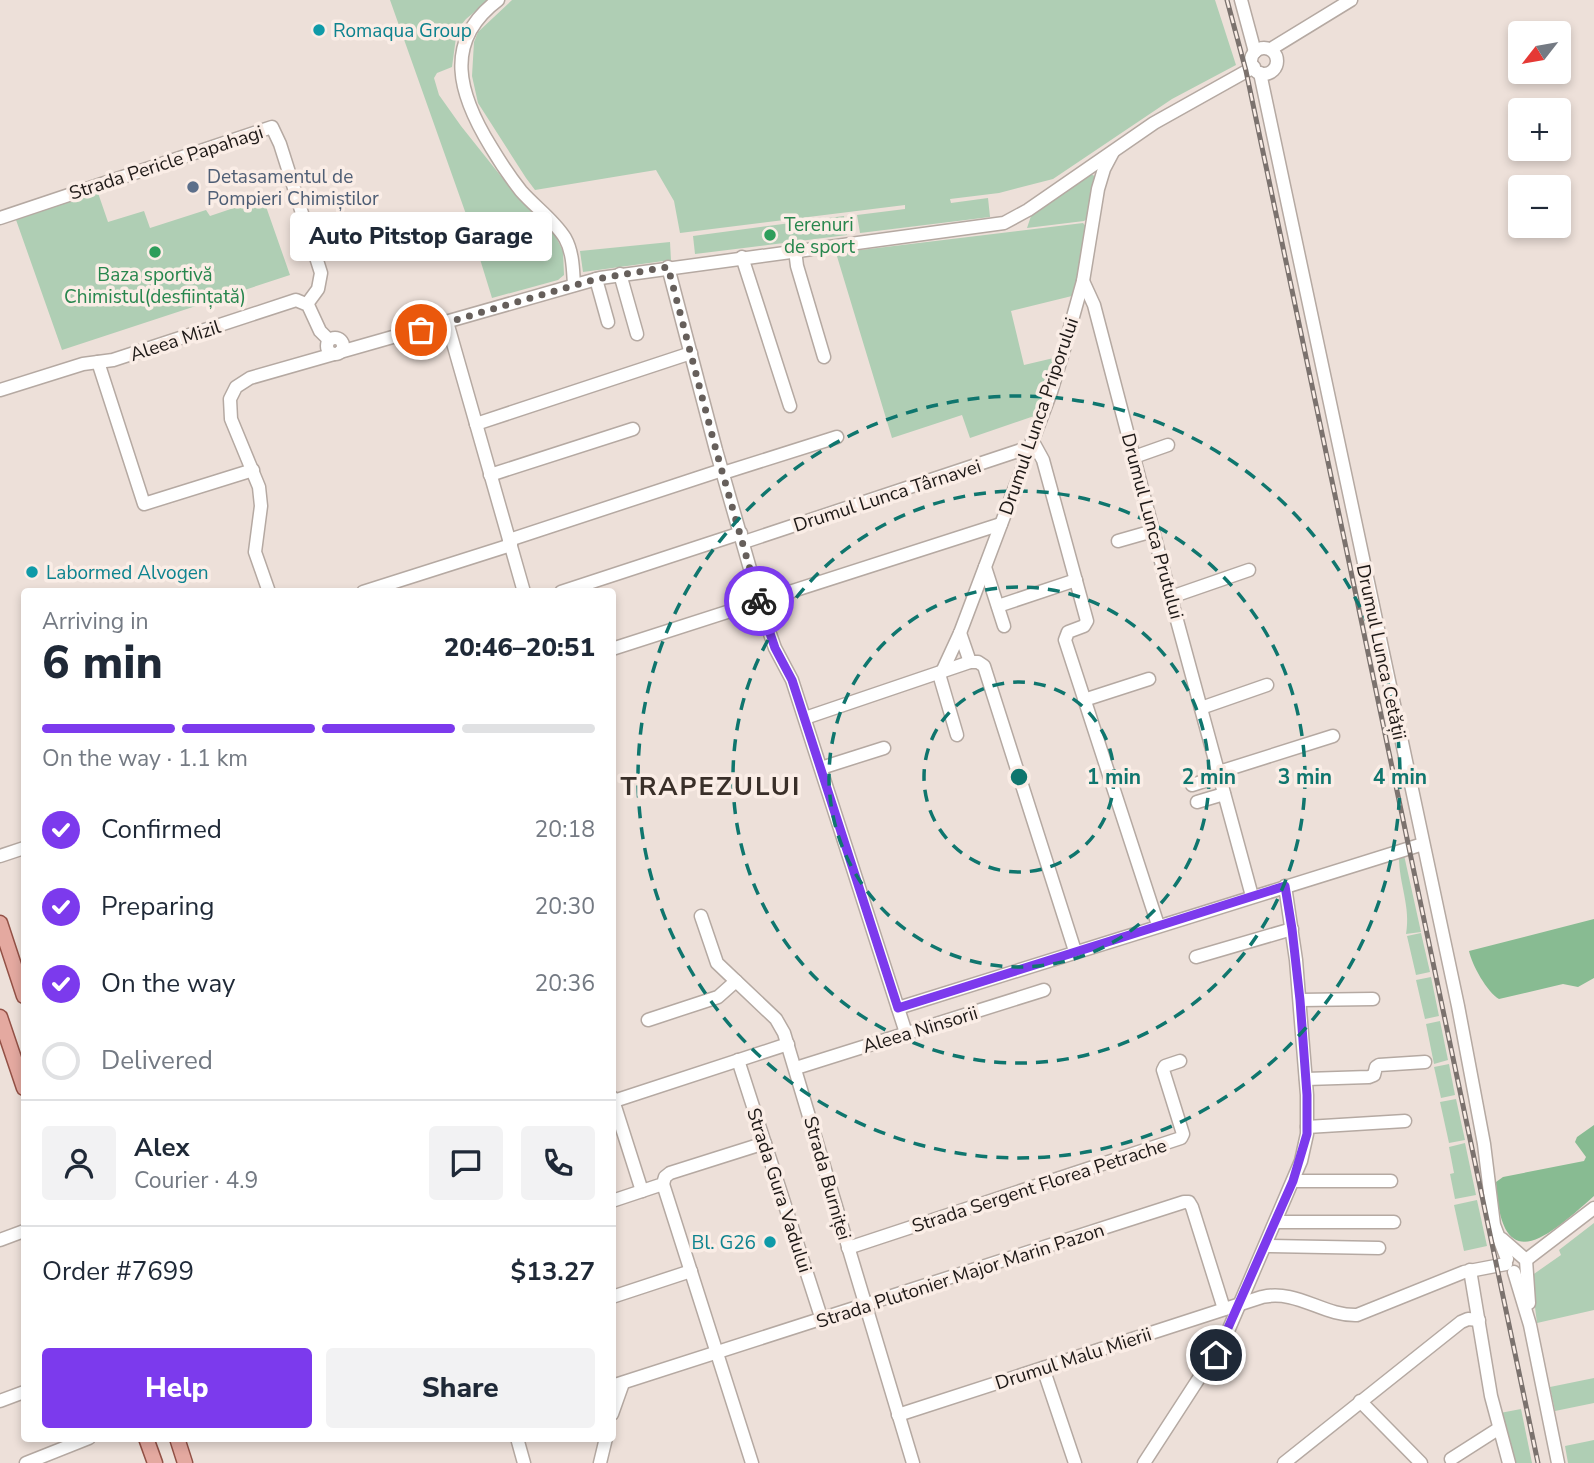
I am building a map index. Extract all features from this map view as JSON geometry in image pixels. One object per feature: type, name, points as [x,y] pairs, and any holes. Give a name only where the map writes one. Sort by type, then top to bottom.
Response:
[{"type":"main road","points":[[0,923],[21,987]]},
{"type":"main road","points":[[0,1017],[5,1051],[21,1082]]},
{"type":"main road","points":[[147,1442],[155,1463]]},
{"type":"main road","points":[[178,1442],[185,1463]]},
{"type":"street","points":[[498,0],[479,18],[467,36],[461,64],[463,86],[479,125],[512,180],[565,238],[572,260],[575,285]]},
{"type":"street","name":"Drumul Lunca Cetății","points":[[1241,0],[1267,52],[1252,57],[1261,71],[1423,844],[1478,1111],[1494,1225],[1500,1245],[1517,1261],[1558,1463]]},
{"type":"street","points":[[268,588],[256,556],[261,500],[253,470],[230,413],[230,399],[236,387],[255,377],[336,347],[382,340],[447,323],[596,279],[1004,223],[1028,210],[1173,112],[1276,66],[1267,52],[1351,0]]},
{"type":"street","name":"Strada Pericle Papahagi","points":[[0,218],[272,127],[280,144],[321,273],[318,289],[307,304]]},
{"type":"street","name":"Drumul Lunca Priporului","points":[[940,673],[960,633],[1064,349],[1083,281],[1098,189],[1114,150]]},
{"type":"street","points":[[795,250],[797,266],[824,357]]},
{"type":"street","points":[[742,257],[790,406]]},
{"type":"street","points":[[668,267],[771,637],[789,672],[805,718],[906,1033]]},
{"type":"street","points":[[620,274],[637,334]]},
{"type":"street","points":[[596,279],[607,322]]},
{"type":"street","name":"Drumul Lunca Prutului","points":[[1083,281],[1094,305],[1252,896]]},
{"type":"street","name":"Aleea Mizil","points":[[0,390],[78,365],[119,358],[293,301],[307,304]]},
{"type":"street","points":[[307,304],[320,331],[336,347]]},
{"type":"street","points":[[447,323],[523,588]]},
{"type":"street","points":[[476,424],[691,353]]},
{"type":"street","points":[[98,362],[144,505],[253,470]]},
{"type":"street","points":[[490,475],[633,429]]},
{"type":"street","points":[[375,588],[723,471],[836,437]]},
{"type":"street","points":[[1031,444],[1045,466],[1087,623],[1068,632],[1065,640],[1158,925]]},
{"type":"street","name":"Drumul Lunca Târnavei","points":[[574,588],[1031,444]]},
{"type":"street","points":[[1134,457],[1168,446]]},
{"type":"street","points":[[616,648],[1001,524]]},
{"type":"street","points":[[1118,541],[1153,531]]},
{"type":"street","points":[[985,567],[1004,626]]},
{"type":"street","points":[[1171,597],[1249,570]]},
{"type":"street","points":[[998,606],[1076,580]]},
{"type":"street","points":[[960,633],[970,662]]},
{"type":"street","points":[[805,718],[970,662],[978,662],[984,666],[1075,951]]},
{"type":"street","points":[[940,673],[957,735]]},
{"type":"street","points":[[1084,700],[1149,679]]},
{"type":"street","points":[[1201,708],[1267,685]]},
{"type":"street","points":[[1192,785],[1333,736]]},
{"type":"street","points":[[821,768],[884,748]]},
{"type":"street","points":[[1197,802],[1224,794]]},
{"type":"street","points":[[898,1008],[1423,844]]},
{"type":"street","points":[[0,856],[21,849]]},
{"type":"street","points":[[1144,1463],[1216,1355],[1276,1222],[1304,1149],[1307,1126],[1306,1079],[1300,1000],[1285,886]]},
{"type":"street","name":"Strada Burniței","points":[[701,916],[715,959],[776,1019],[788,1044],[913,1463]]},
{"type":"street","points":[[1196,957],[1292,929]]},
{"type":"street","points":[[649,1020],[713,999],[736,981]]},
{"type":"street","name":"Aleea Ninsorii","points":[[796,1069],[1044,990]]},
{"type":"street","points":[[1300,1000],[1373,999]]},
{"type":"street","points":[[616,1098],[788,1044]]},
{"type":"street","name":"Strada Gura Vadului","points":[[738,1060],[822,1320]]},
{"type":"street","name":"Strada Sergent Florea Petrache","points":[[848,1248],[1181,1138],[1183,1134],[1163,1070],[1165,1066],[1180,1062]]},
{"type":"street","points":[[1306,1079],[1369,1077],[1374,1075],[1379,1065],[1424,1062]]},
{"type":"street","points":[[616,1109],[642,1191]]},
{"type":"street","points":[[1307,1126],[1405,1121]]},
{"type":"street","points":[[752,1463],[663,1184],[670,1173],[765,1143]]},
{"type":"street","points":[[1293,1181],[1391,1181]]},
{"type":"street","points":[[616,1200],[663,1184]]},
{"type":"street","name":"Strada Plutonier Major Marin Pazon","points":[[618,1385],[1184,1202],[1189,1202],[1192,1207],[1224,1309]]},
{"type":"street","points":[[1517,1261],[1538,1250],[1594,1208]]},
{"type":"street","points":[[1276,1222],[1394,1222]]},
{"type":"street","points":[[0,1240],[21,1232]]},
{"type":"street","points":[[1265,1246],[1379,1248]]},
{"type":"street","name":"Drumul Malu Mierii","points":[[898,1415],[1271,1295],[1287,1295],[1344,1314],[1357,1315],[1470,1270],[1517,1261]]},
{"type":"street","points":[[1470,1270],[1498,1429],[1509,1463]]},
{"type":"street","points":[[616,1296],[691,1271]]},
{"type":"street","points":[[1290,1461],[1360,1401],[1461,1322],[1468,1319],[1479,1320]]},
{"type":"street","points":[[1043,1368],[1075,1463]]},
{"type":"street","points":[[0,1401],[21,1393]]},
{"type":"street","points":[[1360,1401],[1421,1463]]},
{"type":"street","points":[[1451,1459],[1498,1429]]},
{"type":"street","points":[[26,1463],[79,1442]]},
{"type":"street","points":[[518,1442],[524,1463]]},
{"type":"street","points":[[600,1463],[605,1442]]},
{"type":"green space","points":[[390,0],[489,0],[457,30],[452,67],[437,73],[434,78],[439,95],[461,126],[508,185],[553,231],[563,251],[564,275],[558,280],[492,298],[467,217]]},
{"type":"green space","points":[[512,0],[1215,0],[1236,65],[1172,99],[1053,179],[999,193],[950,199],[951,203],[988,198],[990,217],[860,233],[857,215],[905,209],[905,205],[680,233],[674,201],[656,170],[535,190],[526,178],[478,103],[472,76],[474,42],[478,32]]},
{"type":"green space","points":[[1090,174],[1095,176],[1088,218],[1084,221],[1027,228],[1031,216]]},
{"type":"green space","name":"Baza sportivă Chimistul(desființată)","points":[[97,190],[108,222],[144,211],[150,228],[206,210],[210,216],[263,198],[290,275],[62,350],[15,217]]},
{"type":"green space","name":"Terenuri de sport","points":[[844,216],[847,235],[695,254],[693,236]]},
{"type":"green space","points":[[1083,223],[1087,228],[1076,295],[1011,311],[1024,365],[1058,357],[1037,415],[970,438],[962,415],[892,438],[836,253]]},
{"type":"green space","points":[[670,242],[671,260],[583,272],[580,251]]},
{"type":"green space","points":[[1404,855],[1421,932],[1406,934],[1407,914],[1399,857]]},
{"type":"green space","points":[[1594,919],[1594,978],[1578,987],[1563,984],[1499,999],[1481,978],[1469,951]]},
{"type":"green space","points":[[1421,933],[1430,972],[1416,975],[1407,936]]},
{"type":"green space","points":[[1431,977],[1439,1016],[1425,1019],[1416,980]]},
{"type":"green space","points":[[1440,1021],[1448,1060],[1434,1064],[1426,1024]]},
{"type":"green space","points":[[1449,1064],[1455,1095],[1441,1098],[1434,1067]]},
{"type":"green space","points":[[1456,1099],[1465,1140],[1449,1143],[1440,1102]]},
{"type":"green space","points":[[1594,1125],[1594,1196],[1544,1235],[1530,1241],[1517,1240],[1507,1231],[1500,1212],[1496,1182],[1503,1177],[1584,1161],[1586,1157],[1575,1142],[1577,1137]]},
{"type":"green space","points":[[1465,1143],[1476,1195],[1455,1199],[1450,1174],[1454,1173],[1449,1147]]},
{"type":"green space","points":[[1477,1200],[1487,1246],[1464,1251],[1454,1205]]},
{"type":"green space","points":[[1594,1223],[1594,1310],[1537,1323],[1531,1276],[1561,1255],[1559,1250]]},
{"type":"green space","points":[[1594,1378],[1594,1403],[1555,1411],[1550,1387]]},
{"type":"green space","points":[[1521,1409],[1532,1463],[1514,1463],[1500,1413]]},
{"type":"green space","points":[[1594,1440],[1594,1463],[1568,1463],[1565,1446]]},
{"type":"railway","points":[[1227,0],[1246,71],[1538,1463]]},
{"type":"way so far","points":[[421,330],[596,279],[668,267],[759,601]]},
{"type":"place","name":"Romaqua Group","points":[[319,30]]},
{"type":"place","name":"Detasamentul de Pompieri Chimiștilor","points":[[193,187]]},
{"type":"place","name":"Terenuri de sport","points":[[770,235]]},
{"type":"place","name":"Baza sportivă Chimistul(desființată)","points":[[155,252]]},
{"type":"place","name":"Auto Pitstop Garage","points":[[421,330]]},
{"type":"place","name":"Labormed Alvogen","points":[[32,572]]},
{"type":"place","name":"Bl. G26","points":[[770,1242]]},
{"type":"district","name":"TRAPEZULUI","points":[[711,786]]},
{"type":"route","points":[[759,601],[775,648],[792,680],[898,1008],[1285,886],[1300,1000],[1307,1134],[1293,1181],[1226,1338],[1216,1355]]}]
